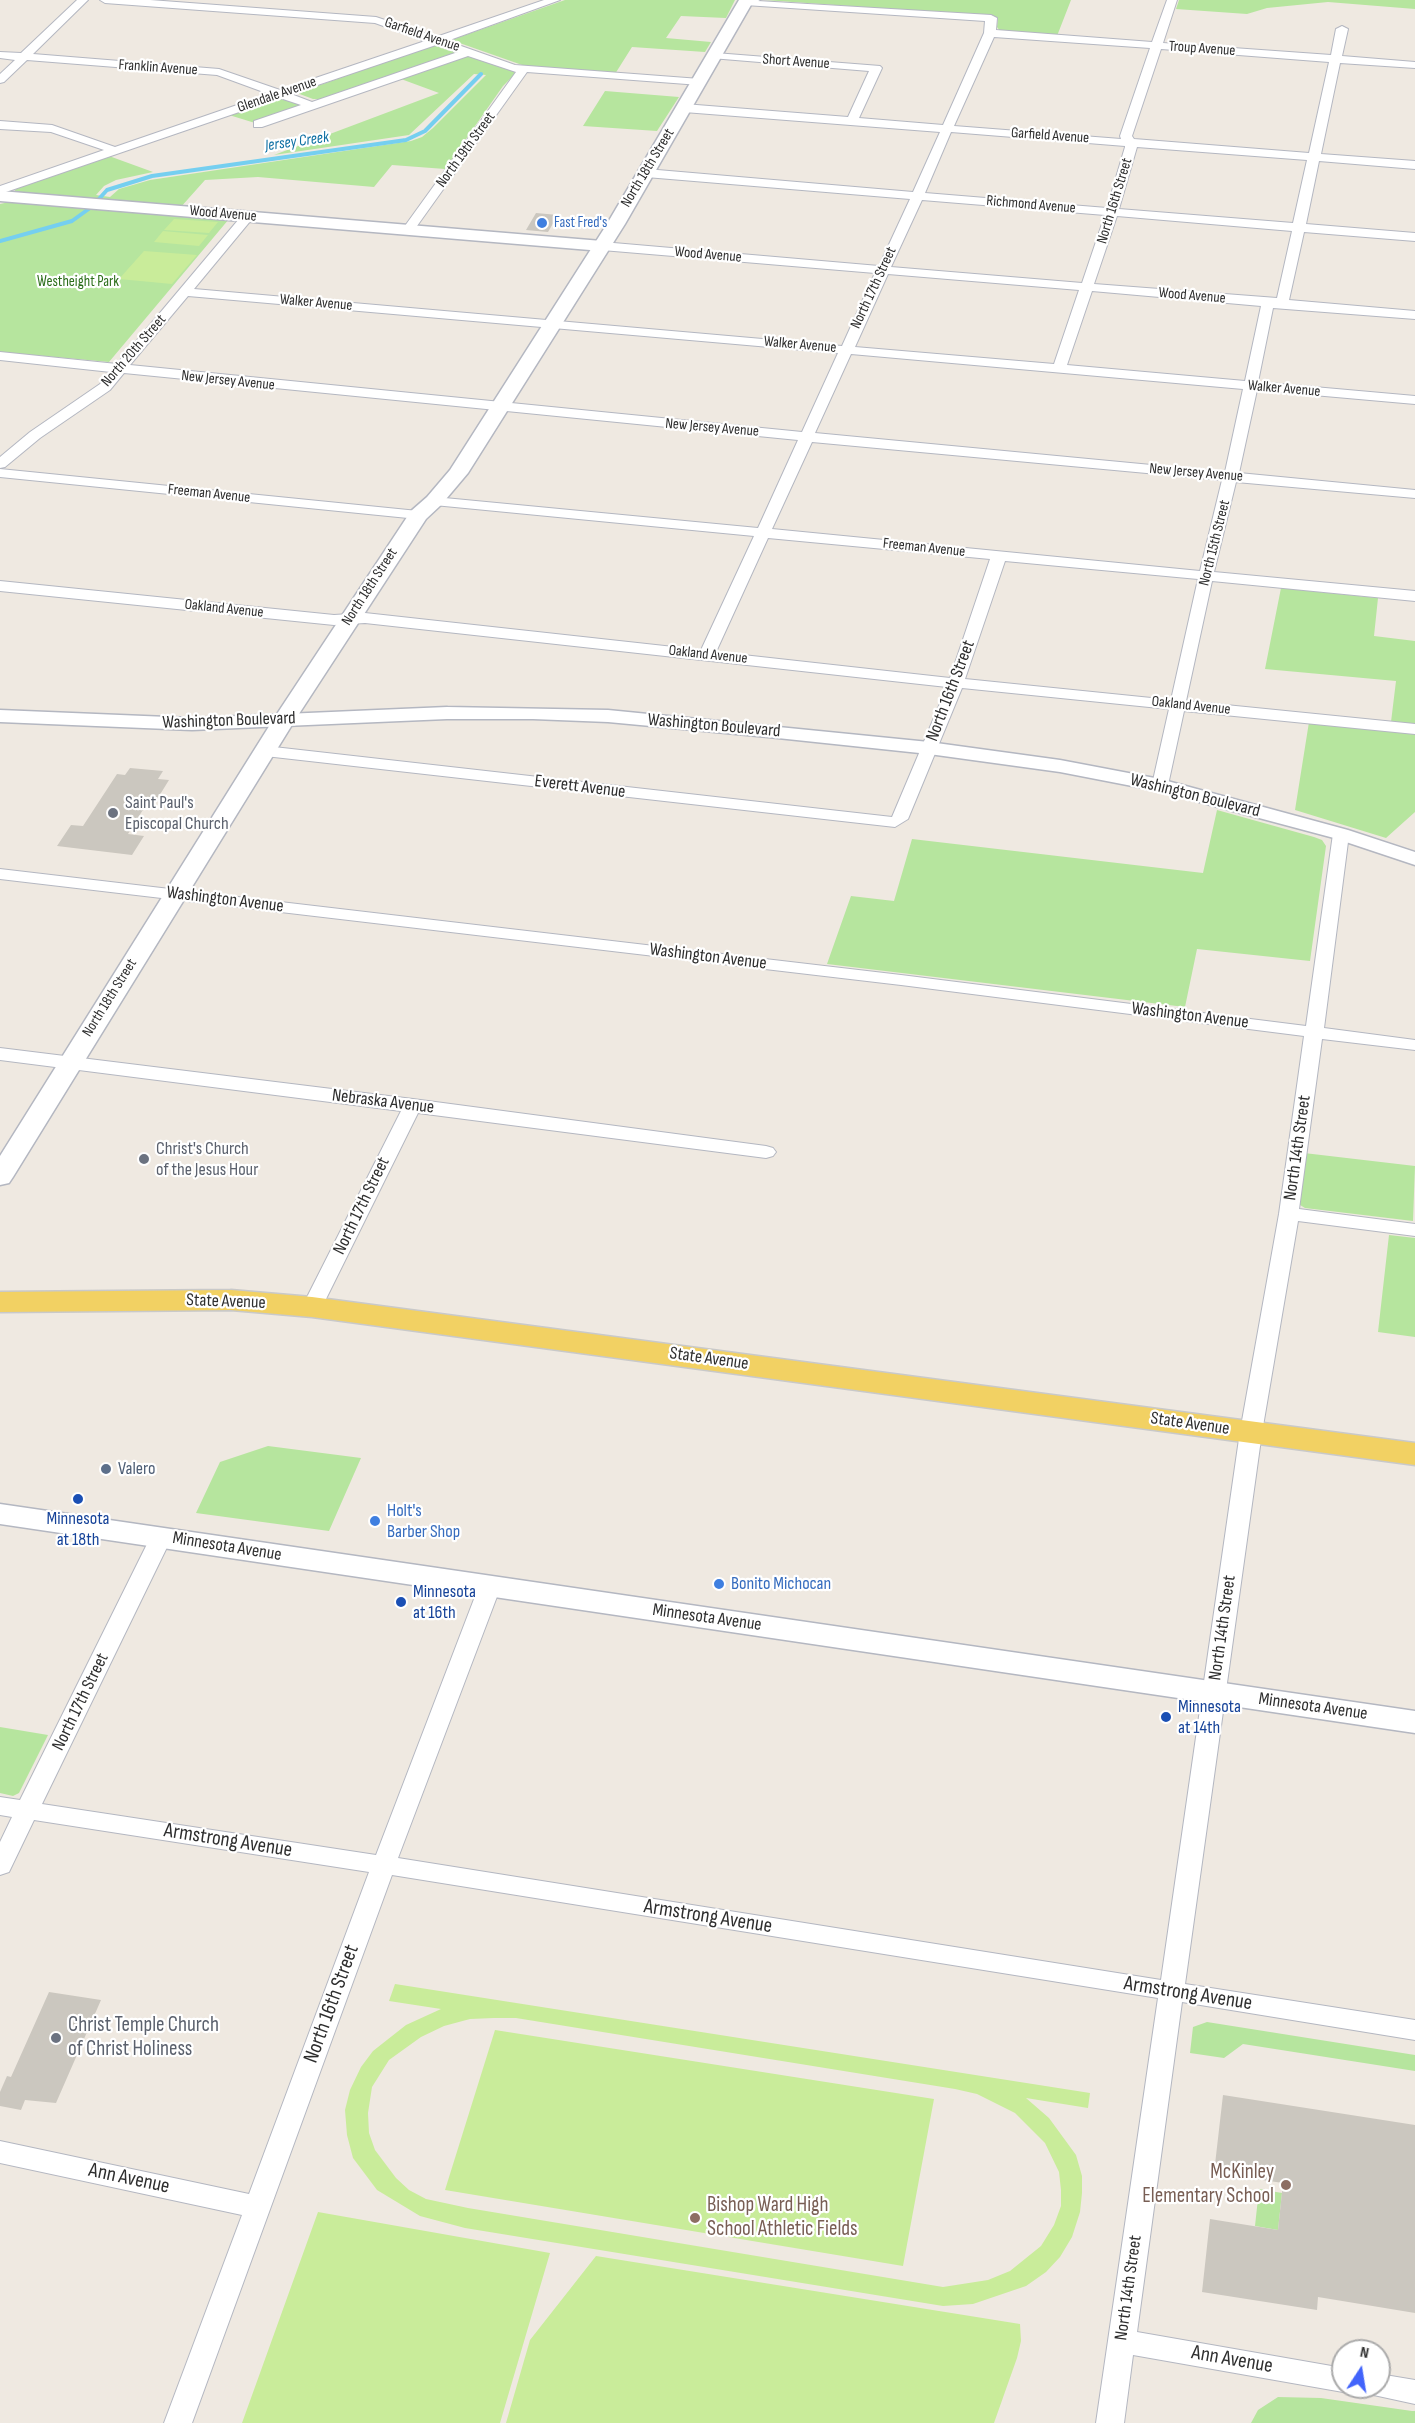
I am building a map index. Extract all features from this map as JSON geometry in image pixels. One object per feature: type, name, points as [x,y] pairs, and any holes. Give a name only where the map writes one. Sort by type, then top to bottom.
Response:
[{"type":"main road","name":"North 18th Street","points":[[0,1177],[349,619],[426,508],[458,473],[500,408],[602,246],[747,1]]},
{"type":"main road","name":"State Avenue","points":[[0,1302],[231,1300],[312,1306],[1415,1454]]},
{"type":"main road","name":"Minnesota Avenue","points":[[0,1514],[1415,1722]]},
{"type":"street","points":[[0,80],[82,0]]},
{"type":"street","name":"Garfield Avenue","points":[[105,0],[376,20],[523,70],[700,82]]},
{"type":"street","name":"Glendale Avenue","points":[[0,190],[555,0]]},
{"type":"street","name":"North 16th Street","points":[[1060,368],[1131,147],[1126,136],[1172,0]]},
{"type":"street","name":"North 17th Street","points":[[706,655],[990,33],[991,18],[747,1]]},
{"type":"street","name":"North 15th Street","points":[[1160,785],[1206,576],[1231,476],[1267,306],[1283,300],[1342,29]]},
{"type":"street","name":"Troup Avenue","points":[[990,33],[1415,65]]},
{"type":"street","name":"Glendale Avenue","points":[[258,124],[469,51]]},
{"type":"street","name":"Franklin Avenue","points":[[0,55],[219,72],[311,105]]},
{"type":"street","name":"Short Avenue","points":[[715,56],[876,68],[852,121]]},
{"type":"street","name":"North 19th Street","points":[[408,230],[523,70]]},
{"type":"street","name":"Garfield Avenue","points":[[684,108],[1415,165]]},
{"type":"street","points":[[0,125],[51,129],[114,150]]},
{"type":"street","name":"Richmond Avenue","points":[[646,173],[1415,237]]},
{"type":"street","points":[[0,202],[8,197]]},
{"type":"street","name":"Wood Avenue","points":[[8,197],[1415,315]]},
{"type":"street","name":"North 20th Street","points":[[0,464],[35,435],[105,387],[248,216]]},
{"type":"street","name":"Walker Avenue","points":[[186,292],[1415,400]]},
{"type":"street","name":"New Jersey Avenue","points":[[3,357],[500,408],[1415,494]]},
{"type":"street","name":"Freeman Avenue","points":[[0,473],[426,508],[763,532],[1415,596]]},
{"type":"street","name":"North 16th Street","points":[[896,822],[900,819],[956,683],[999,556]]},
{"type":"street","name":"Oakland Avenue","points":[[0,586],[334,620],[376,619],[956,683],[1415,729]]},
{"type":"street","name":"Washington Boulevard","points":[[0,716],[192,724],[447,713],[608,716],[929,748],[1060,766],[1160,785],[1341,834],[1415,859]]},
{"type":"street","name":"Everett Avenue","points":[[265,751],[896,822]]},
{"type":"street","name":"North 14th Street","points":[[1110,2423],[1251,1432],[1289,1214],[1341,834]]},
{"type":"street","name":"Washington Avenue","points":[[0,874],[1415,1045]]},
{"type":"street","name":"Nebraska Avenue","points":[[0,1054],[413,1105],[766,1152]]},
{"type":"street","name":"North 17th Street","points":[[312,1306],[413,1105]]},
{"type":"street","points":[[1289,1214],[1415,1230]]},
{"type":"street","name":"North 17th Street","points":[[0,1866],[162,1537]]},
{"type":"street","name":"North 16th Street","points":[[178,2423],[384,1865],[490,1586]]},
{"type":"street","name":"Armstrong Avenue","points":[[0,1806],[1415,2030]]},
{"type":"street","name":"Ann Avenue","points":[[0,2152],[257,2207]]},
{"type":"street","name":"Ann Avenue","points":[[1121,2341],[1331,2378]]},
{"type":"street","points":[[1391,2388],[1415,2392]]},
{"type":"green space","points":[[565,0],[735,0],[726,18],[681,16],[666,38],[711,42],[705,52],[632,47],[615,74],[525,66],[451,40]]},
{"type":"green space","points":[[764,0],[1071,0],[1057,36],[1000,31],[997,27],[998,18],[991,16]]},
{"type":"green space","points":[[1179,0],[1415,0],[1415,9],[1328,2],[1267,8],[1247,14],[1176,9]]},
{"type":"green space","points":[[434,45],[455,51],[320,99],[297,93]]},
{"type":"green space","points":[[466,56],[514,70],[515,74],[503,86],[445,169],[392,165],[374,187],[258,177],[205,180],[180,208],[14,192],[16,189],[109,156],[153,172],[116,180],[104,186],[96,195],[110,197],[119,189],[150,180],[411,141],[422,137],[433,128],[486,75],[474,74],[409,135],[274,155],[439,93],[401,79]]},
{"type":"green space","points":[[605,91],[679,97],[657,131],[583,126]]},
{"type":"green space","points":[[285,98],[299,103],[299,106],[255,123],[229,115]]},
{"type":"green space","name":"Westheight Park","points":[[9,202],[229,219],[109,362],[0,352],[0,204]]},
{"type":"green space","points":[[174,219],[218,222],[209,233],[164,230]]},
{"type":"green space","points":[[163,231],[208,235],[199,246],[154,242]]},
{"type":"green space","points":[[144,251],[197,255],[172,284],[119,279]]},
{"type":"green space","points":[[1281,588],[1378,598],[1374,636],[1415,641],[1415,724],[1391,722],[1396,681],[1265,669]]},
{"type":"green space","points":[[1309,722],[1415,733],[1415,812],[1386,838],[1295,810]]},
{"type":"green space","points":[[1217,810],[1314,837],[1322,840],[1326,846],[1310,961],[1197,949],[1185,1007],[827,964],[851,896],[894,901],[912,839],[1203,873]]},
{"type":"green space","points":[[1304,1153],[1415,1166],[1413,1221],[1305,1208],[1300,1205],[1297,1201]]},
{"type":"green space","points":[[1389,1235],[1415,1238],[1415,1337],[1378,1332]]},
{"type":"green space","points":[[268,1446],[361,1458],[329,1531],[196,1513],[220,1462]]},
{"type":"green space","points":[[0,1727],[48,1735],[19,1793],[13,1796],[0,1793]]},
{"type":"green space","points":[[395,1984],[1090,2093],[1088,2108],[1026,2098],[1049,2118],[1076,2155],[1082,2176],[1082,2193],[1080,2212],[1072,2237],[1060,2257],[1046,2272],[1026,2286],[973,2304],[943,2306],[465,2228],[420,2216],[377,2190],[353,2158],[347,2135],[345,2110],[350,2090],[361,2067],[373,2051],[406,2025],[441,2009],[389,2001]],"holes":[[[516,2018],[977,2094],[1015,2113],[1045,2143],[1059,2172],[1061,2206],[1054,2225],[1041,2246],[1010,2271],[988,2280],[943,2287],[468,2208],[426,2199],[409,2190],[396,2178],[375,2150],[369,2133],[368,2113],[372,2087],[389,2060],[421,2037],[444,2026],[470,2019]]]},
{"type":"green space","points":[[1207,2022],[1415,2055],[1415,2071],[1243,2044],[1224,2058],[1190,2053],[1193,2027]]},
{"type":"green space","points":[[495,2030],[934,2099],[903,2266],[445,2190]]},
{"type":"green space","points":[[1259,2189],[1282,2193],[1278,2230],[1255,2226]]},
{"type":"green space","points":[[318,2212],[550,2253],[500,2423],[242,2423]]},
{"type":"green space","points":[[596,2256],[1020,2324],[1021,2341],[994,2423],[506,2423],[530,2340]]},
{"type":"green space","points":[[1278,2397],[1321,2398],[1415,2411],[1415,2423],[1251,2423],[1258,2410]]},
{"type":"building","name":"Fast Fred's","points":[[536,213],[558,215],[548,232],[526,230]]},
{"type":"building","name":"Saint Paul's Episcopal Church","points":[[130,768],[163,771],[158,779],[169,780],[156,801],[149,800],[128,834],[144,836],[132,855],[57,846],[71,825],[83,826],[117,774],[125,775]]},
{"type":"building","name":"Christ Temple Church of Christ Holiness","points":[[49,1992],[101,2000],[56,2103],[25,2100],[21,2110],[0,2106],[0,2092],[7,2076],[11,2077]]},
{"type":"building","name":"McKinley Elementary School","points":[[1223,2095],[1415,2125],[1415,2313],[1318,2297],[1317,2310],[1202,2292],[1210,2219],[1278,2230],[1283,2183],[1214,2173]]},
{"type":"waterway","name":"Jersey Creek","points":[[98,200],[107,190],[152,176],[406,140],[425,131],[481,74]]},
{"type":"waterway","name":"Jersey Creek","points":[[0,241],[72,221],[90,208]]},
{"type":"place","name":"Fast Fred's","points":[[542,223]]},
{"type":"place","name":"Saint Paul's Episcopal Church","points":[[113,813]]},
{"type":"place","name":"Christ's Church of the Jesus Hour","points":[[144,1159]]},
{"type":"place","name":"Valero","points":[[106,1469]]},
{"type":"place","name":"Minnesota at 18th","points":[[78,1499]]},
{"type":"place","name":"Holt's Barber Shop","points":[[375,1521]]},
{"type":"place","name":"Bonito Michocan","points":[[719,1584]]},
{"type":"place","name":"Minnesota at 16th","points":[[401,1602]]},
{"type":"place","name":"Minnesota at 14th","points":[[1166,1717]]},
{"type":"place","name":"Christ Temple Church of Christ Holiness","points":[[56,2038]]},
{"type":"place","name":"McKinley Elementary School","points":[[1286,2185]]},
{"type":"place","name":"Bishop Ward High School Athletic Fields","points":[[695,2218]]}]
